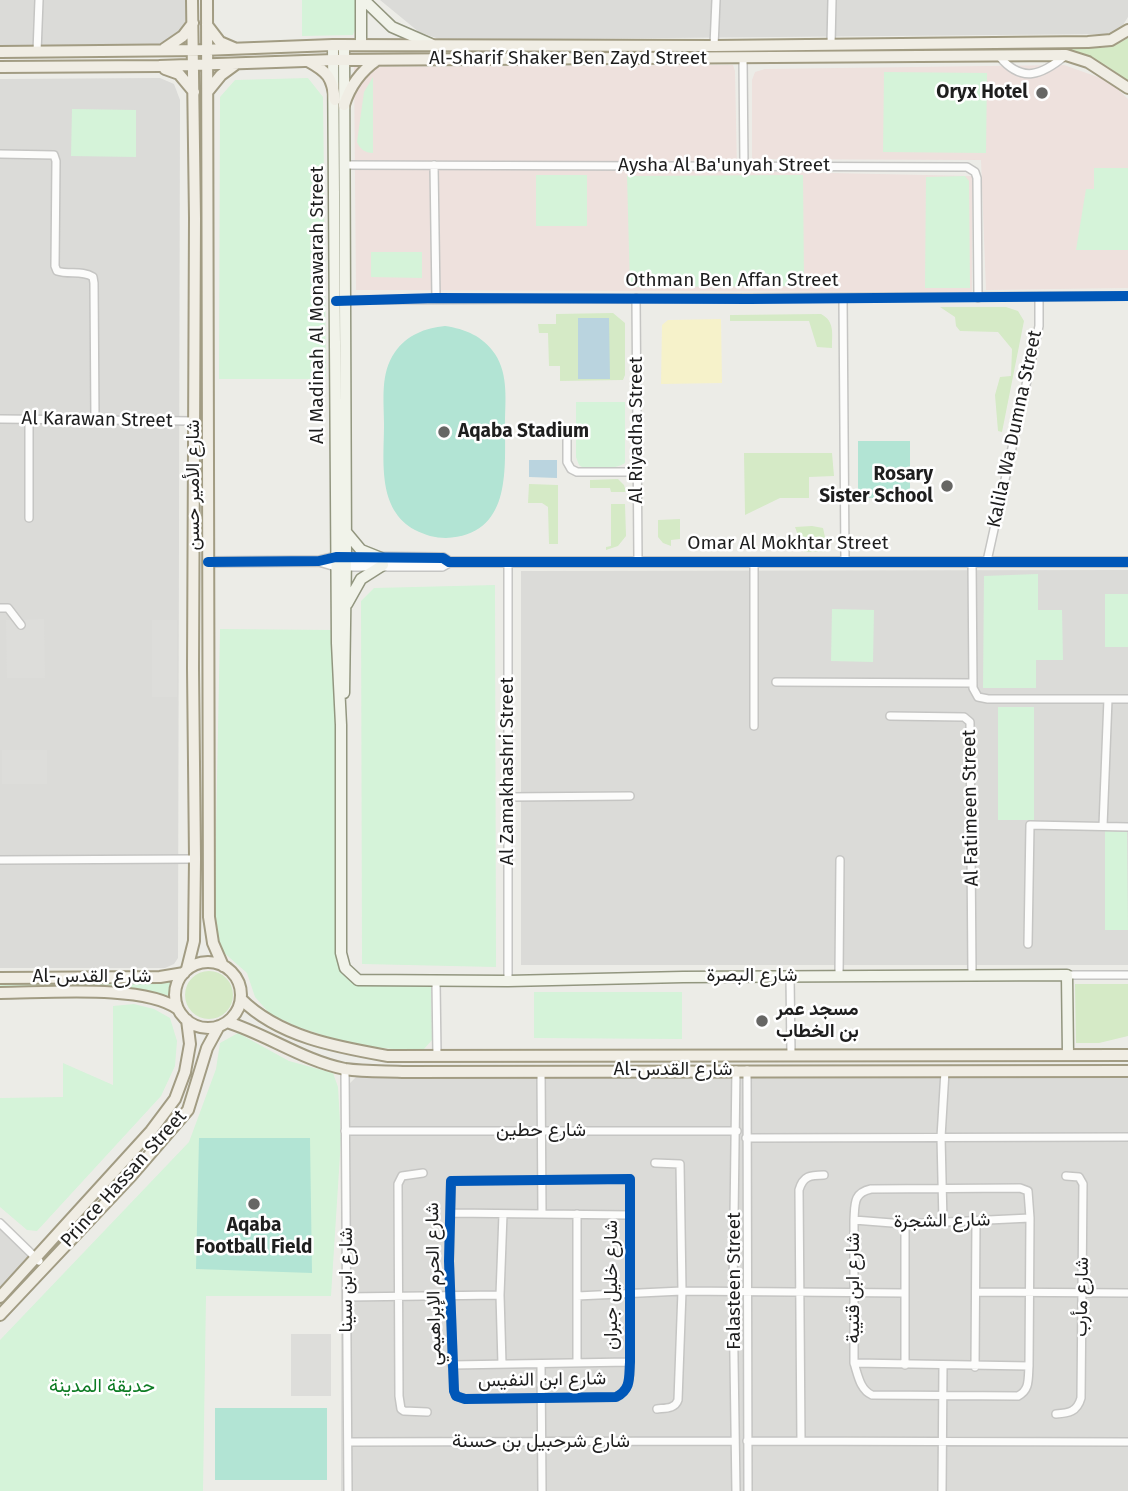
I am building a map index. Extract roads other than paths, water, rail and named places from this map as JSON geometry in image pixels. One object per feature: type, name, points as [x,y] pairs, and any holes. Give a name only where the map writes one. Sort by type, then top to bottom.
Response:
[{"type":"main road","name":"شارع الأمير حسن","points":[[186,971],[194,941],[195,859],[192,0]]},
{"type":"main road","name":"شارع الأمير حسن","points":[[207,0],[209,917],[213,943],[223,966]]},
{"type":"main road","points":[[361,45],[362,0]]},
{"type":"main road","points":[[362,0],[392,27],[435,45]]},
{"type":"main road","points":[[161,50],[183,36],[193,23]]},
{"type":"main road","points":[[207,25],[220,41],[236,50]]},
{"type":"main road","name":"Al-Sharif Shaker Ben Zayd Street","points":[[0,52],[236,50],[339,45],[714,46],[1088,42],[1111,40],[1128,30]]},
{"type":"main road","points":[[905,43],[906,57]]},
{"type":"main road","name":"Al Madinah Al Monawarah Street","points":[[339,45],[341,561]]},
{"type":"main road","points":[[627,45],[628,58]]},
{"type":"main road","name":"Al-Sharif Shaker Ben Zayd Street","points":[[0,67],[159,66],[339,60],[1066,55],[1088,62],[1128,88]]},
{"type":"main road","points":[[339,102],[365,68],[377,60]]},
{"type":"main road","points":[[308,61],[325,71],[339,102]]},
{"type":"main road","points":[[208,91],[221,75],[236,64]]},
{"type":"main road","points":[[159,66],[179,74],[194,92]]},
{"type":"main road","name":"Al Madinah Al Monawarah Street","points":[[339,102],[345,165],[340,300],[345,530],[341,561]]},
{"type":"main road","points":[[195,333],[208,333]]},
{"type":"main road","points":[[345,530],[361,550],[382,561],[361,579],[346,608]]},
{"type":"main road","points":[[341,561],[346,608],[341,725]]},
{"type":"main road","points":[[341,561],[337,673],[341,725]]},
{"type":"main road","points":[[194,660],[208,659]]},
{"type":"main road","name":"شارع البصرة","points":[[341,725],[341,953],[345,968],[358,980],[1067,975]]},
{"type":"main road","points":[[205,962],[223,966],[235,976],[241,999],[234,1015],[223,1024],[198,1026],[187,1020],[178,1010],[175,990],[186,971],[205,962]]},
{"type":"main road","name":"Al-شارع القدس","points":[[0,978],[160,977],[186,971]]},
{"type":"main road","points":[[1067,975],[1068,1055]]},
{"type":"main road","name":"Al-شارع القدس","points":[[0,993],[141,995],[168,1002],[178,1010]]},
{"type":"main road","name":"Al-شارع القدس","points":[[241,999],[290,1031],[348,1049],[388,1056],[1125,1054]]},
{"type":"main road","name":"Prince Hassan Street","points":[[0,1297],[151,1131],[174,1099],[185,1072],[190,1044],[187,1020]]},
{"type":"main road","name":"Al-شارع القدس","points":[[223,1024],[248,1029],[291,1050],[345,1069],[406,1072],[1126,1072]]},
{"type":"main road","name":"Prince Hassan Street","points":[[0,1315],[131,1176],[188,1110],[207,1048],[223,1024]]},
{"type":"main road","points":[[615,1070],[622,1063],[617,1055]]},
{"type":"main road","points":[[635,1055],[632,1065],[638,1071]]},
{"type":"main road","points":[[836,1055],[842,1060],[836,1070]]},
{"type":"main road","points":[[856,1071],[852,1068],[852,1061],[854,1056],[859,1055]]},
{"type":"street","points":[[37,52],[38,0]]},
{"type":"street","points":[[714,46],[716,0]]},
{"type":"street","points":[[831,44],[832,0]]},
{"type":"street","points":[[999,56],[1011,69],[1027,74],[1048,69],[1066,55]]},
{"type":"street","points":[[743,59],[744,166]]},
{"type":"street","points":[[0,154],[54,155],[55,266],[57,271],[87,273],[93,277],[94,283],[95,420]]},
{"type":"street","name":"Aysha Al Ba'unyah Street","points":[[345,165],[967,167],[975,172],[977,178],[978,298]]},
{"type":"street","points":[[434,165],[436,298]]},
{"type":"street","name":"Othman Ben Affan Street","points":[[340,300],[1128,296]]},
{"type":"street","name":"Kalila Wa Dumna Street","points":[[987,561],[1039,326],[1039,297]]},
{"type":"street","name":"Al Riyadha Street","points":[[636,298],[638,561]]},
{"type":"street","points":[[843,298],[845,561]]},
{"type":"street","name":"Al Karawan Street","points":[[0,419],[193,421]]},
{"type":"street","points":[[29,419],[29,518]]},
{"type":"street","points":[[567,431],[567,461],[570,469],[578,472],[637,472]]},
{"type":"street","name":"Omar Al Mokhtar Street","points":[[208,562],[443,558],[449,562],[1128,562]]},
{"type":"street","name":"Al Zamakhashri Street","points":[[508,561],[508,981]]},
{"type":"street","points":[[754,561],[754,726]]},
{"type":"street","points":[[972,561],[975,693],[988,699],[1128,699]]},
{"type":"street","points":[[0,608],[8,608],[22,625]]},
{"type":"street","points":[[776,682],[973,682]]},
{"type":"street","points":[[1104,826],[1108,699]]},
{"type":"street","name":"Al Fatimeen Street","points":[[891,716],[964,718],[970,722],[972,975]]},
{"type":"street","points":[[509,797],[630,796]]},
{"type":"street","points":[[1028,944],[1030,825],[1128,827]]},
{"type":"street","points":[[0,860],[195,859]]},
{"type":"street","points":[[839,975],[840,860]]},
{"type":"street","points":[[1067,975],[1128,975]]},
{"type":"street","points":[[790,976],[791,1054]]},
{"type":"street","points":[[436,981],[437,1056]]},
{"type":"street","name":"شارع ابن سينا","points":[[345,1069],[348,1491]]},
{"type":"street","name":"Falasteen Street","points":[[736,1491],[733,1293],[741,1070]]},
{"type":"street","name":"Falasteen Street","points":[[741,1070],[746,1138],[748,1491]]},
{"type":"street","points":[[943,1222],[941,1137],[945,1071]]},
{"type":"street","points":[[541,1072],[542,1214]]},
{"type":"street","name":"شارع حطين","points":[[345,1131],[737,1131]]},
{"type":"street","points":[[746,1138],[1128,1137]]},
{"type":"street","points":[[655,1163],[680,1164],[678,1400],[673,1406],[657,1409]]},
{"type":"street","points":[[423,1173],[402,1176],[398,1184],[399,1405],[408,1413],[427,1412]]},
{"type":"street","points":[[801,1441],[799,1190],[801,1181],[805,1178],[824,1175]]},
{"type":"street","name":"شارع مأرب","points":[[1056,1415],[1073,1411],[1079,1406],[1081,1398],[1083,1184],[1079,1177],[1066,1176]]},
{"type":"street","name":"شارع الحرم الإبراهيمي","points":[[456,1395],[452,1365],[450,1296],[451,1181],[630,1179]]},
{"type":"street","name":"شارع خليل جبران","points":[[626,1391],[629,1385],[630,1179]]},
{"type":"street","name":"شارع ابن قتيبة","points":[[1029,1366],[1028,1387],[1018,1396],[872,1395],[863,1389],[854,1363],[855,1199],[865,1190],[1020,1188],[1028,1191],[1030,1196],[1030,1218]]},
{"type":"street","points":[[450,1213],[629,1215]]},
{"type":"street","points":[[502,1364],[500,1295],[503,1214]]},
{"type":"street","points":[[577,1214],[577,1363]]},
{"type":"street","points":[[854,1363],[1029,1366],[1030,1218]]},
{"type":"street","name":"شارع الشجرة","points":[[854,1220],[905,1224],[1030,1218]]},
{"type":"street","points":[[975,1367],[976,1222]]},
{"type":"street","points":[[0,1223],[45,1265]]},
{"type":"street","points":[[905,1224],[905,1365]]},
{"type":"street","points":[[577,1296],[681,1291],[904,1293]]},
{"type":"street","points":[[976,1292],[1128,1293]]},
{"type":"street","points":[[347,1297],[500,1295]]},
{"type":"street","points":[[452,1365],[629,1363]]},
{"type":"street","points":[[541,1364],[542,1491]]},
{"type":"street","points":[[942,1491],[943,1366]]},
{"type":"street","name":"شارع ابن النفيس","points":[[456,1395],[465,1398],[616,1397],[626,1391]]},
{"type":"street","name":"شارع شرحبيل بن حسنة","points":[[348,1442],[735,1441]]},
{"type":"street","points":[[747,1441],[1128,1442]]},
{"type":"water","points":[[578,318],[609,318],[610,379],[578,379]]},
{"type":"water","points":[[529,460],[557,460],[557,478],[529,477]]},
{"type":"place","name":"Oryx Hotel","points":[[1042,93]]},
{"type":"place","name":"Aqaba Stadium","points":[[444,432]]},
{"type":"place","name":"Rosary Sister School","points":[[947,486]]},
{"type":"place","name":"مسجد عمر بن الخطاب","points":[[762,1021]]},
{"type":"place","name":"Aqaba Football Field","points":[[254,1204]]},
{"type":"park label","name":"حديقة المدينة","points":[[102,1387]]}]
